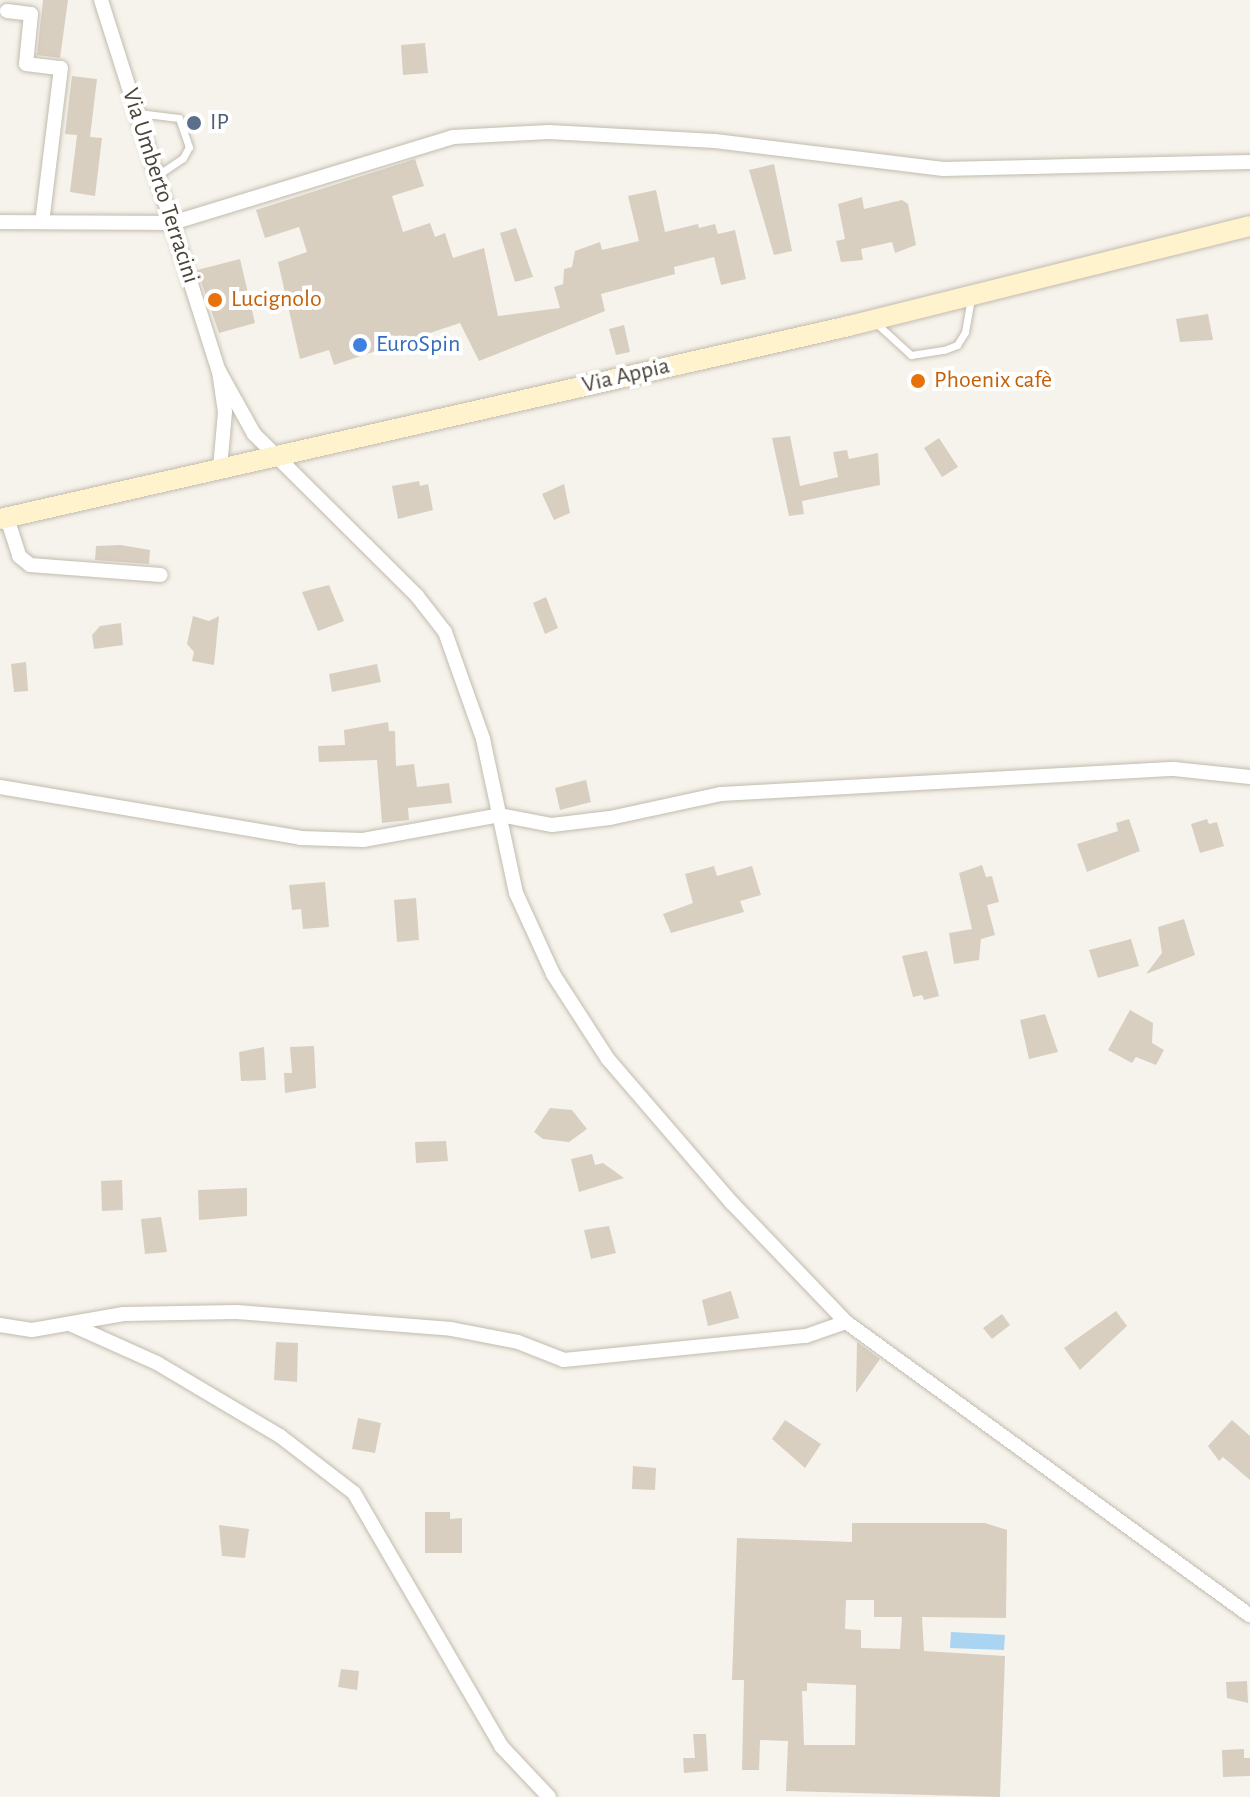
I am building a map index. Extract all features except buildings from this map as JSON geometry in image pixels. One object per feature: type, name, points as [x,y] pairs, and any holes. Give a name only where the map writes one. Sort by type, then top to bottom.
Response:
[{"type":"main road","name":"Via Appia","points":[[3,518],[872,320],[1250,226]]},
{"type":"street","name":"Via Umberto Terracini","points":[[101,0],[219,371]]},
{"type":"street","points":[[5,7],[31,14],[26,64],[61,68],[42,222]]},
{"type":"street","points":[[0,222],[172,223],[453,137],[549,132],[715,141],[943,169],[1250,162]]},
{"type":"street","points":[[219,371],[254,434],[417,596],[445,632],[483,739],[516,893],[553,974],[608,1059],[731,1202],[846,1322],[1250,1615]]},
{"type":"street","points":[[219,371],[225,412],[220,468]]},
{"type":"street","points":[[3,518],[19,556],[30,565],[161,575]]},
{"type":"street","points":[[0,787],[300,838],[363,840],[500,815],[552,825],[721,794],[1008,774],[1174,769],[1250,777]]},
{"type":"street","points":[[0,1325],[32,1330],[124,1314],[237,1312],[451,1329],[518,1342],[564,1360],[806,1336],[846,1322]]},
{"type":"street","points":[[70,1323],[157,1363],[266,1428],[354,1493],[501,1746],[549,1797]]},
{"type":"lane","points":[[138,113],[179,118],[189,147],[183,158],[158,175]]},
{"type":"lane","points":[[872,320],[911,355],[944,350],[957,345],[965,332],[971,295]]},
{"type":"water","points":[[951,1632],[1005,1635],[1004,1650],[950,1648]]},
{"type":"place","name":"IP","points":[[194,123]]},
{"type":"place","name":"Lucignolo","points":[[215,300]]},
{"type":"place","name":"EuroSpin","points":[[360,345]]},
{"type":"place","name":"Phoenix cafè","points":[[918,381]]}]
